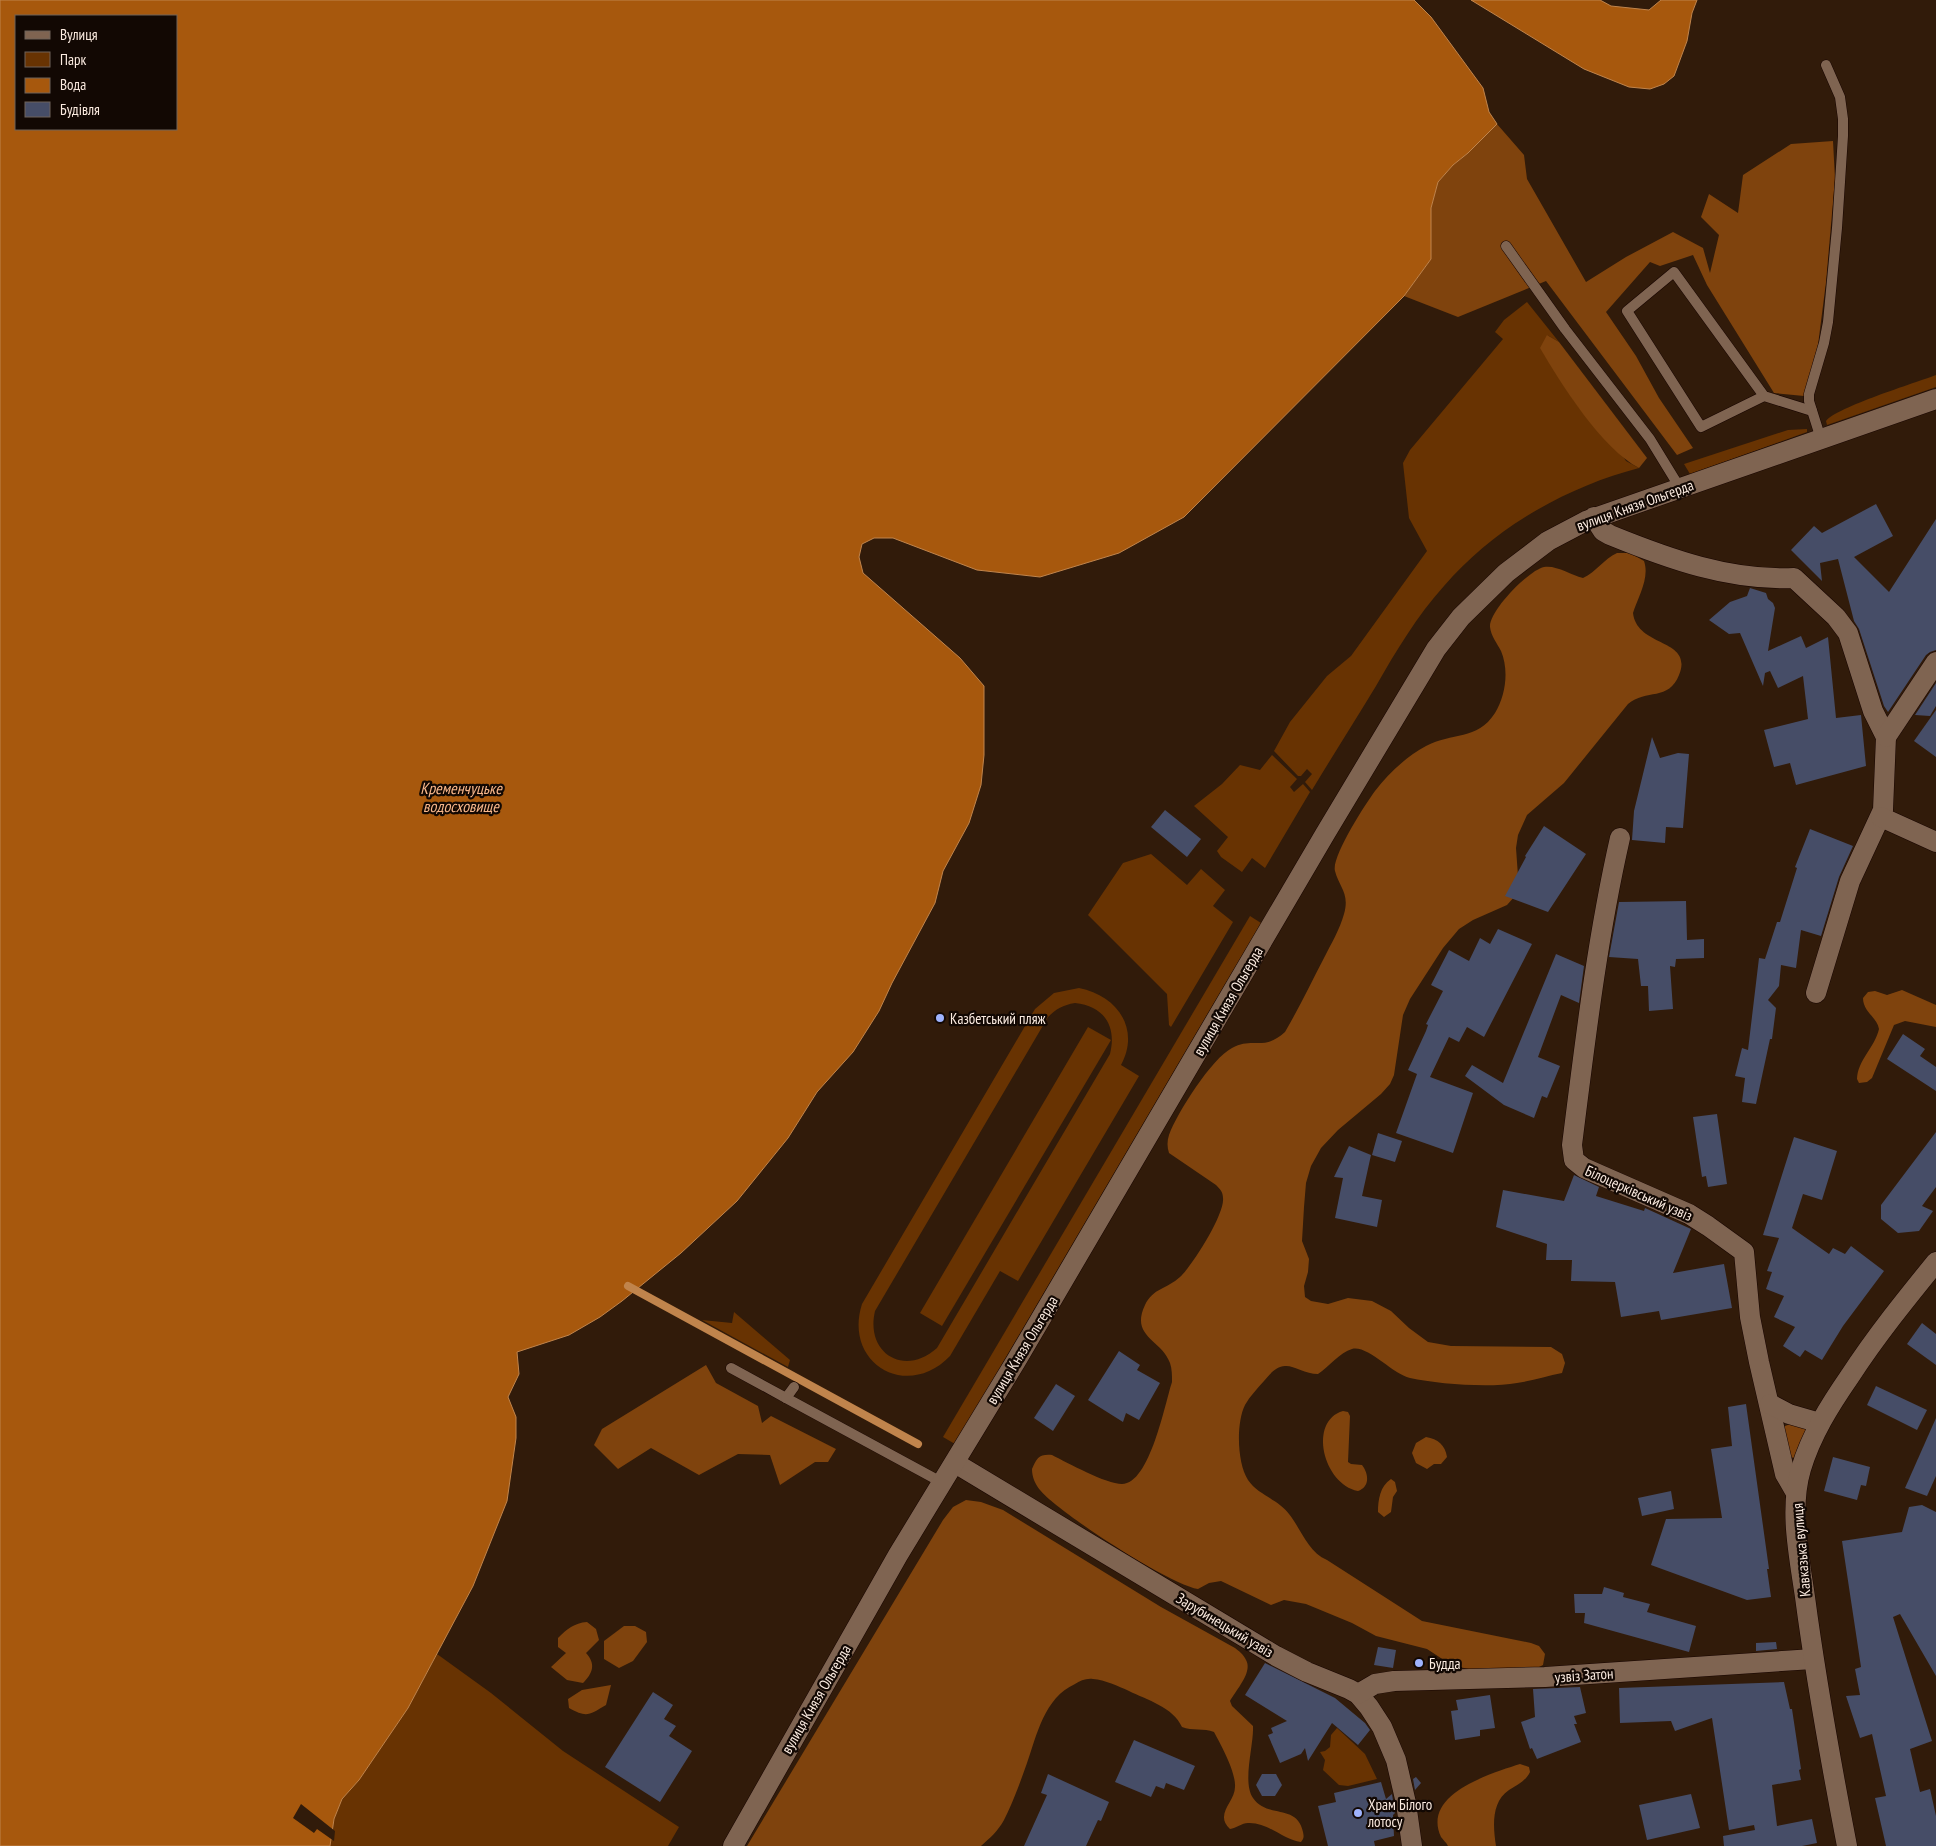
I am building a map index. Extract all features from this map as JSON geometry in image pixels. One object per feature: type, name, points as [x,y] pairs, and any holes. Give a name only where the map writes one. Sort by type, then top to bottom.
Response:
[{"type":"street","name":"вулиця Князя Ольгерда","points":[[732,1846],[898,1555],[955,1463],[1325,834],[1436,649],[1471,606],[1521,560],[1548,541],[1594,518],[1936,399]]},
{"type":"street","points":[[1594,518],[1603,531],[1610,535],[1688,564],[1748,576],[1794,578],[1836,618],[1848,633],[1873,711],[1886,737],[1883,810],[1848,886],[1816,993]]},
{"type":"street","points":[[1886,737],[1936,662]]},
{"type":"street","points":[[1881,817],[1936,842]]},
{"type":"street","name":"Білоцерківський узвіз","points":[[1620,838],[1600,939],[1572,1144],[1574,1160],[1584,1168],[1694,1217],[1744,1252],[1748,1301],[1754,1338],[1786,1474],[1796,1493]]},
{"type":"street","name":"Кавказька вулиця","points":[[1848,1846],[1813,1659],[1796,1529],[1796,1493],[1801,1469],[1820,1423],[1870,1346],[1936,1262]]},
{"type":"street","points":[[1770,1404],[1789,1414],[1820,1423]]},
{"type":"street","name":"Зарубинецький узвіз","points":[[955,1463],[1276,1656],[1306,1672],[1358,1694],[1382,1727],[1396,1760],[1406,1803],[1412,1846]]},
{"type":"street","name":"узвіз Затон","points":[[1358,1694],[1375,1684],[1394,1681],[1545,1677],[1813,1659]]},
{"type":"lane","points":[[1821,439],[1809,401],[1810,386],[1824,343],[1828,322],[1837,228],[1843,119],[1840,97],[1826,65]]},
{"type":"lane","points":[[1506,246],[1565,328],[1650,439],[1680,488]]},
{"type":"lane","points":[[1764,396],[1701,427],[1627,310],[1674,272],[1764,396],[1812,411]]},
{"type":"lane","points":[[730,1368],[943,1482]]},
{"type":"lane","points":[[786,1398],[794,1387]]},
{"type":"green space","points":[[1527,302],[1559,342],[1547,335],[1626,461],[1639,468],[1585,486],[1558,498],[1508,528],[1464,565],[1434,597],[1407,634],[1312,790],[1305,782],[1312,774],[1307,769],[1301,776],[1298,776],[1274,751],[1290,722],[1327,676],[1351,656],[1427,551],[1409,518],[1403,463],[1410,450],[1503,339],[1495,332],[1504,320]]},
{"type":"green space","points":[[1936,375],[1936,387],[1827,425],[1826,421],[1845,409]]},
{"type":"green space","points":[[1807,429],[1807,432],[1690,474],[1684,464],[1788,430]]},
{"type":"green space","points":[[1272,755],[1297,779],[1290,787],[1294,792],[1303,784],[1310,792],[1265,868],[1252,858],[1242,872],[1221,857],[1217,851],[1228,837],[1194,806],[1222,784],[1240,765],[1260,770]]},
{"type":"green space","points":[[1151,854],[1187,885],[1201,869],[1225,890],[1213,906],[1233,922],[1171,1027],[1169,1025],[1167,994],[1088,915],[1123,863]]},
{"type":"green space","points":[[1250,916],[1261,923],[955,1444],[943,1437]]},
{"type":"green space","points":[[1079,988],[1104,998],[1114,1006],[1126,1026],[1128,1038],[1121,1065],[1139,1076],[1018,1281],[1000,1271],[950,1356],[933,1369],[915,1375],[898,1375],[883,1369],[870,1358],[862,1343],[859,1325],[862,1304],[1035,1009],[1054,993]],"holes":[[[1075,1003],[1085,1005],[1101,1013],[1110,1026],[1112,1035],[1110,1054],[937,1348],[925,1356],[912,1360],[901,1360],[890,1356],[882,1349],[876,1339],[873,1326],[875,1311],[1048,1017],[1067,1005]]]},
{"type":"green space","points":[[1088,1027],[1111,1040],[942,1326],[920,1313]]},
{"type":"green space","points":[[734,1312],[790,1360],[788,1367],[702,1320],[732,1323]]},
{"type":"green space","points":[[437,1654],[491,1693],[563,1751],[679,1827],[668,1846],[330,1846],[334,1819],[342,1799],[359,1780],[408,1708]]},
{"type":"green space","points":[[1337,1728],[1365,1754],[1377,1779],[1348,1786],[1339,1785],[1323,1770],[1325,1760],[1320,1752],[1330,1747],[1331,1735]]},
{"type":"shaded area","points":[[1497,124],[1524,155],[1527,179],[1586,282],[1626,257],[1673,232],[1703,248],[1710,273],[1719,235],[1701,217],[1709,194],[1738,213],[1743,175],[1791,144],[1833,141],[1835,179],[1826,282],[1818,345],[1804,396],[1774,393],[1707,285],[1693,255],[1660,266],[1650,262],[1606,312],[1636,356],[1659,398],[1693,448],[1677,455],[1546,281],[1458,317],[1404,296],[1431,259],[1431,208],[1438,182],[1453,165]]},
{"type":"shaded area","points":[[1547,335],[1559,342],[1647,458],[1639,468],[1625,459],[1611,446],[1571,397],[1540,348]]},
{"type":"shaded area","points":[[1617,553],[1630,553],[1644,561],[1646,574],[1633,613],[1637,624],[1644,632],[1672,648],[1679,655],[1681,663],[1679,675],[1675,683],[1663,692],[1642,697],[1628,704],[1564,783],[1527,815],[1518,835],[1516,848],[1518,876],[1515,896],[1507,905],[1473,920],[1459,929],[1443,948],[1410,999],[1403,1015],[1394,1075],[1390,1084],[1381,1094],[1338,1130],[1321,1148],[1311,1166],[1306,1183],[1304,1207],[1302,1241],[1309,1259],[1304,1286],[1305,1297],[1311,1301],[1328,1304],[1348,1298],[1372,1301],[1391,1311],[1428,1342],[1451,1346],[1551,1347],[1562,1354],[1565,1363],[1562,1373],[1505,1384],[1463,1385],[1434,1382],[1410,1378],[1365,1351],[1352,1349],[1343,1353],[1318,1374],[1308,1373],[1288,1366],[1276,1369],[1247,1402],[1240,1422],[1240,1454],[1244,1473],[1248,1480],[1257,1490],[1284,1509],[1310,1546],[1320,1556],[1422,1621],[1531,1643],[1539,1646],[1545,1654],[1543,1665],[1537,1668],[1469,1669],[1450,1664],[1427,1649],[1376,1636],[1352,1623],[1306,1604],[1284,1600],[1271,1605],[1221,1581],[1209,1583],[1198,1589],[1184,1585],[1116,1547],[1069,1515],[1040,1490],[1034,1480],[1032,1469],[1039,1458],[1044,1455],[1052,1455],[1087,1473],[1115,1483],[1122,1484],[1132,1480],[1141,1471],[1155,1441],[1172,1382],[1172,1370],[1166,1355],[1144,1331],[1141,1324],[1141,1316],[1148,1299],[1180,1277],[1192,1262],[1219,1216],[1223,1198],[1222,1192],[1216,1185],[1169,1153],[1168,1140],[1173,1125],[1205,1074],[1224,1054],[1232,1048],[1246,1043],[1271,1041],[1285,1032],[1338,931],[1346,907],[1346,901],[1335,871],[1335,864],[1350,830],[1375,791],[1398,766],[1419,750],[1436,742],[1472,732],[1488,722],[1495,713],[1502,698],[1506,674],[1501,651],[1490,627],[1491,620],[1496,611],[1520,583],[1537,570],[1544,567],[1554,567],[1583,578]]},
{"type":"shaded area","points":[[1902,990],[1936,1005],[1936,1027],[1905,1021],[1894,1025],[1872,1078],[1867,1082],[1859,1083],[1857,1079],[1860,1066],[1879,1029],[1876,1021],[1865,1007],[1863,998],[1868,992],[1875,991],[1887,995]]},
{"type":"shaded area","points":[[706,1365],[716,1383],[758,1406],[762,1423],[771,1416],[836,1449],[828,1462],[815,1462],[780,1485],[770,1455],[738,1454],[699,1475],[651,1448],[618,1469],[594,1445],[602,1429]]},
{"type":"shaded area","points":[[1343,1411],[1348,1412],[1350,1416],[1348,1462],[1362,1465],[1367,1476],[1365,1487],[1358,1491],[1346,1486],[1336,1477],[1324,1452],[1323,1439],[1326,1427],[1332,1417]]},
{"type":"shaded area","points":[[1796,1422],[1807,1426],[1795,1458],[1790,1457],[1782,1430],[1785,1426]]},
{"type":"shaded area","points":[[1426,1437],[1440,1443],[1445,1449],[1447,1457],[1441,1464],[1434,1464],[1427,1469],[1416,1463],[1412,1453],[1416,1443]]},
{"type":"shaded area","points":[[1391,1479],[1395,1482],[1397,1491],[1393,1497],[1391,1512],[1384,1517],[1378,1512],[1379,1498],[1384,1485]]},
{"type":"shaded area","points":[[966,1500],[981,1502],[1003,1510],[1161,1607],[1235,1648],[1244,1656],[1248,1665],[1246,1675],[1230,1701],[1232,1706],[1253,1726],[1248,1773],[1250,1791],[1253,1798],[1259,1804],[1295,1817],[1300,1823],[1303,1832],[1304,1837],[1301,1842],[1294,1841],[1255,1823],[1246,1823],[1230,1829],[1226,1824],[1225,1813],[1234,1792],[1235,1781],[1214,1732],[1182,1727],[1172,1714],[1159,1705],[1111,1684],[1086,1679],[1064,1690],[1049,1708],[1038,1729],[1019,1785],[1004,1820],[991,1837],[981,1846],[747,1846],[943,1520],[953,1507]]},
{"type":"shaded area","points":[[587,1622],[596,1629],[599,1640],[586,1653],[591,1661],[591,1672],[583,1683],[567,1680],[551,1667],[566,1653],[558,1647],[558,1638],[571,1627]]},
{"type":"shaded area","points":[[624,1626],[635,1626],[646,1632],[647,1642],[633,1661],[619,1668],[604,1659],[604,1641]]},
{"type":"shaded area","points":[[611,1685],[606,1705],[596,1711],[584,1714],[569,1708],[568,1699],[582,1690]]},
{"type":"shaded area","points":[[1520,1764],[1529,1767],[1530,1772],[1524,1780],[1503,1795],[1499,1801],[1494,1823],[1496,1846],[1448,1846],[1441,1837],[1438,1822],[1441,1809],[1450,1797],[1477,1780]]},
{"type":"water","name":"Кременчуцьке водосховище","points":[[0,0],[1414,0],[1431,17],[1483,88],[1489,112],[1497,124],[1453,165],[1438,182],[1431,208],[1431,259],[1404,296],[1184,517],[1119,553],[1040,577],[977,570],[893,538],[874,538],[862,544],[859,557],[863,573],[960,658],[984,686],[984,755],[981,785],[969,823],[943,871],[935,903],[879,1011],[853,1052],[817,1092],[788,1138],[737,1201],[681,1253],[600,1317],[569,1335],[517,1352],[519,1374],[508,1397],[516,1417],[516,1438],[507,1501],[473,1586],[408,1708],[359,1780],[342,1799],[334,1819],[330,1846],[0,1846]]},
{"type":"water","points":[[1471,0],[1600,0],[1611,6],[1649,10],[1661,0],[1697,0],[1692,13],[1687,41],[1674,76],[1664,84],[1650,89],[1629,87],[1584,69]]},
{"type":"pier","points":[[301,1804],[335,1831],[334,1841],[317,1829],[314,1833],[293,1818]]},
{"type":"building","points":[[1876,504],[1893,536],[1854,557],[1889,592],[1936,519],[1936,650],[1926,655],[1888,712],[1884,706],[1859,629],[1854,621],[1838,559],[1820,563],[1822,581],[1791,550],[1814,526],[1822,533]]},
{"type":"building","points":[[1750,588],[1766,593],[1775,608],[1768,651],[1801,636],[1806,648],[1828,637],[1836,718],[1861,715],[1866,766],[1796,785],[1790,763],[1774,767],[1764,730],[1808,719],[1803,676],[1778,688],[1770,671],[1765,673],[1763,686],[1740,633],[1729,634],[1709,620],[1730,602],[1747,596]]},
{"type":"building","points":[[1936,683],[1936,706],[1930,716],[1915,715]]},
{"type":"building","points":[[1936,710],[1936,757],[1914,741]]},
{"type":"building","points":[[1652,737],[1660,758],[1678,753],[1689,754],[1683,828],[1666,827],[1665,843],[1632,840],[1634,811]]},
{"type":"building","points":[[1165,810],[1201,839],[1187,857],[1151,827]]},
{"type":"building","points":[[1544,826],[1586,854],[1548,912],[1505,896],[1525,856]]},
{"type":"building","points":[[1810,829],[1853,846],[1839,877],[1821,936],[1801,930],[1796,968],[1781,965],[1779,986],[1768,1000],[1776,1008],[1772,1039],[1770,1039],[1756,1104],[1742,1102],[1745,1078],[1735,1076],[1742,1048],[1748,1050],[1759,958],[1765,959],[1777,922],[1780,922],[1797,868],[1795,867]]},
{"type":"building","points":[[1686,901],[1687,940],[1704,939],[1704,958],[1676,959],[1675,967],[1670,966],[1673,1009],[1649,1011],[1648,986],[1641,986],[1638,959],[1609,957],[1619,902]]},
{"type":"building","points":[[1498,929],[1532,944],[1484,1037],[1467,1027],[1459,1042],[1449,1037],[1430,1077],[1473,1093],[1453,1153],[1396,1133],[1417,1074],[1408,1070],[1426,1031],[1428,1025],[1426,1024],[1443,991],[1431,985],[1449,950],[1469,961],[1480,938],[1490,944]]},
{"type":"building","points":[[1556,954],[1584,966],[1579,1003],[1561,995],[1538,1057],[1560,1066],[1547,1098],[1542,1096],[1534,1118],[1504,1105],[1465,1076],[1472,1065],[1503,1083]]},
{"type":"building","points":[[1903,1034],[1925,1049],[1920,1056],[1936,1067],[1936,1091],[1887,1059]]},
{"type":"building","points":[[1717,1114],[1727,1184],[1708,1187],[1706,1176],[1702,1177],[1693,1117]]},
{"type":"building","points":[[1936,1132],[1936,1187],[1922,1206],[1933,1211],[1919,1231],[1898,1233],[1881,1219],[1881,1205]]},
{"type":"building","points":[[1378,1133],[1402,1141],[1395,1162],[1372,1155]]},
{"type":"building","points":[[1794,1137],[1837,1151],[1822,1200],[1803,1194],[1792,1228],[1829,1254],[1833,1248],[1845,1254],[1851,1246],[1884,1271],[1843,1326],[1822,1360],[1805,1350],[1800,1357],[1783,1346],[1795,1327],[1774,1317],[1784,1296],[1766,1289],[1772,1272],[1767,1271],[1779,1238],[1763,1235]]},
{"type":"building","points":[[1349,1146],[1371,1155],[1362,1196],[1382,1200],[1377,1227],[1335,1218],[1343,1178],[1334,1177]]},
{"type":"building","points":[[1574,1175],[1599,1187],[1596,1196],[1644,1211],[1645,1208],[1691,1229],[1673,1273],[1724,1264],[1732,1308],[1661,1320],[1659,1311],[1621,1317],[1615,1282],[1571,1281],[1572,1260],[1546,1260],[1547,1244],[1496,1227],[1503,1190],[1564,1201]]},
{"type":"building","points":[[1922,1323],[1936,1334],[1936,1365],[1907,1344]]},
{"type":"building","points":[[1119,1351],[1140,1365],[1137,1370],[1160,1383],[1139,1420],[1126,1413],[1123,1422],[1088,1400]]},
{"type":"building","points":[[1056,1384],[1075,1396],[1053,1431],[1034,1418]]},
{"type":"building","points":[[1876,1386],[1927,1410],[1917,1430],[1867,1405]]},
{"type":"building","points":[[1746,1404],[1769,1569],[1767,1569],[1771,1597],[1747,1600],[1651,1565],[1666,1519],[1722,1518],[1711,1449],[1732,1446],[1728,1407]]},
{"type":"building","points":[[1936,1418],[1936,1476],[1927,1496],[1905,1488]]},
{"type":"building","points":[[1833,1457],[1870,1467],[1866,1486],[1861,1485],[1857,1500],[1824,1491]]},
{"type":"building","points":[[1671,1491],[1674,1509],[1642,1516],[1638,1498]]},
{"type":"building","points":[[1922,1505],[1936,1512],[1936,1676],[1900,1614],[1893,1617],[1932,1741],[1910,1749],[1920,1792],[1930,1789],[1936,1816],[1936,1846],[1886,1846],[1875,1798],[1886,1796],[1872,1734],[1860,1738],[1846,1696],[1860,1695],[1855,1669],[1861,1667],[1842,1541],[1902,1532],[1909,1507]]},
{"type":"building","points":[[1604,1587],[1624,1593],[1623,1597],[1650,1604],[1647,1612],[1696,1626],[1689,1652],[1584,1623],[1585,1613],[1575,1613],[1574,1594],[1602,1594]]},
{"type":"building","points":[[1776,1642],[1777,1649],[1756,1651],[1756,1643]]},
{"type":"building","points":[[1378,1647],[1396,1650],[1393,1668],[1374,1665]]},
{"type":"building","points":[[1265,1663],[1335,1698],[1365,1723],[1370,1730],[1358,1745],[1332,1723],[1308,1761],[1305,1748],[1301,1754],[1280,1763],[1268,1735],[1273,1733],[1271,1728],[1287,1721],[1245,1695]]},
{"type":"building","points":[[1784,1682],[1790,1709],[1792,1709],[1801,1780],[1772,1785],[1777,1826],[1812,1819],[1817,1843],[1802,1846],[1724,1846],[1723,1836],[1755,1830],[1754,1825],[1729,1830],[1712,1718],[1675,1731],[1671,1721],[1620,1723],[1619,1688]]},
{"type":"building","points":[[1580,1687],[1586,1713],[1574,1716],[1577,1724],[1574,1724],[1581,1742],[1537,1759],[1532,1748],[1530,1749],[1521,1722],[1535,1717],[1533,1689]]},
{"type":"building","points":[[653,1692],[673,1705],[664,1719],[676,1726],[669,1736],[692,1751],[660,1802],[605,1767]]},
{"type":"building","points":[[1490,1695],[1495,1728],[1480,1730],[1480,1736],[1455,1740],[1451,1711],[1458,1710],[1456,1700]]},
{"type":"building","points":[[1134,1740],[1195,1766],[1184,1790],[1166,1783],[1164,1789],[1156,1786],[1151,1797],[1115,1782]]},
{"type":"building","points":[[1048,1774],[1109,1802],[1101,1821],[1098,1820],[1086,1846],[1024,1846],[1047,1795],[1041,1793]]},
{"type":"building","points":[[1262,1774],[1276,1774],[1282,1785],[1275,1796],[1262,1796],[1256,1785]]},
{"type":"building","points":[[1416,1777],[1421,1783],[1415,1790],[1413,1779]]},
{"type":"building","name":"Храм Білого лотосу","points":[[1381,1782],[1386,1799],[1392,1794],[1395,1813],[1393,1815],[1394,1836],[1374,1841],[1375,1846],[1328,1846],[1318,1806],[1336,1802],[1334,1793]]},
{"type":"building","points":[[1691,1794],[1700,1828],[1647,1840],[1639,1805]]},
{"type":"waterway","points":[[628,1286],[918,1444]]},
{"type":"place","name":"Казбетський пляж","points":[[940,1018]]},
{"type":"place","name":"Будда","points":[[1419,1663]]},
{"type":"place","name":"Храм Білого лотосу","points":[[1358,1813]]}]
